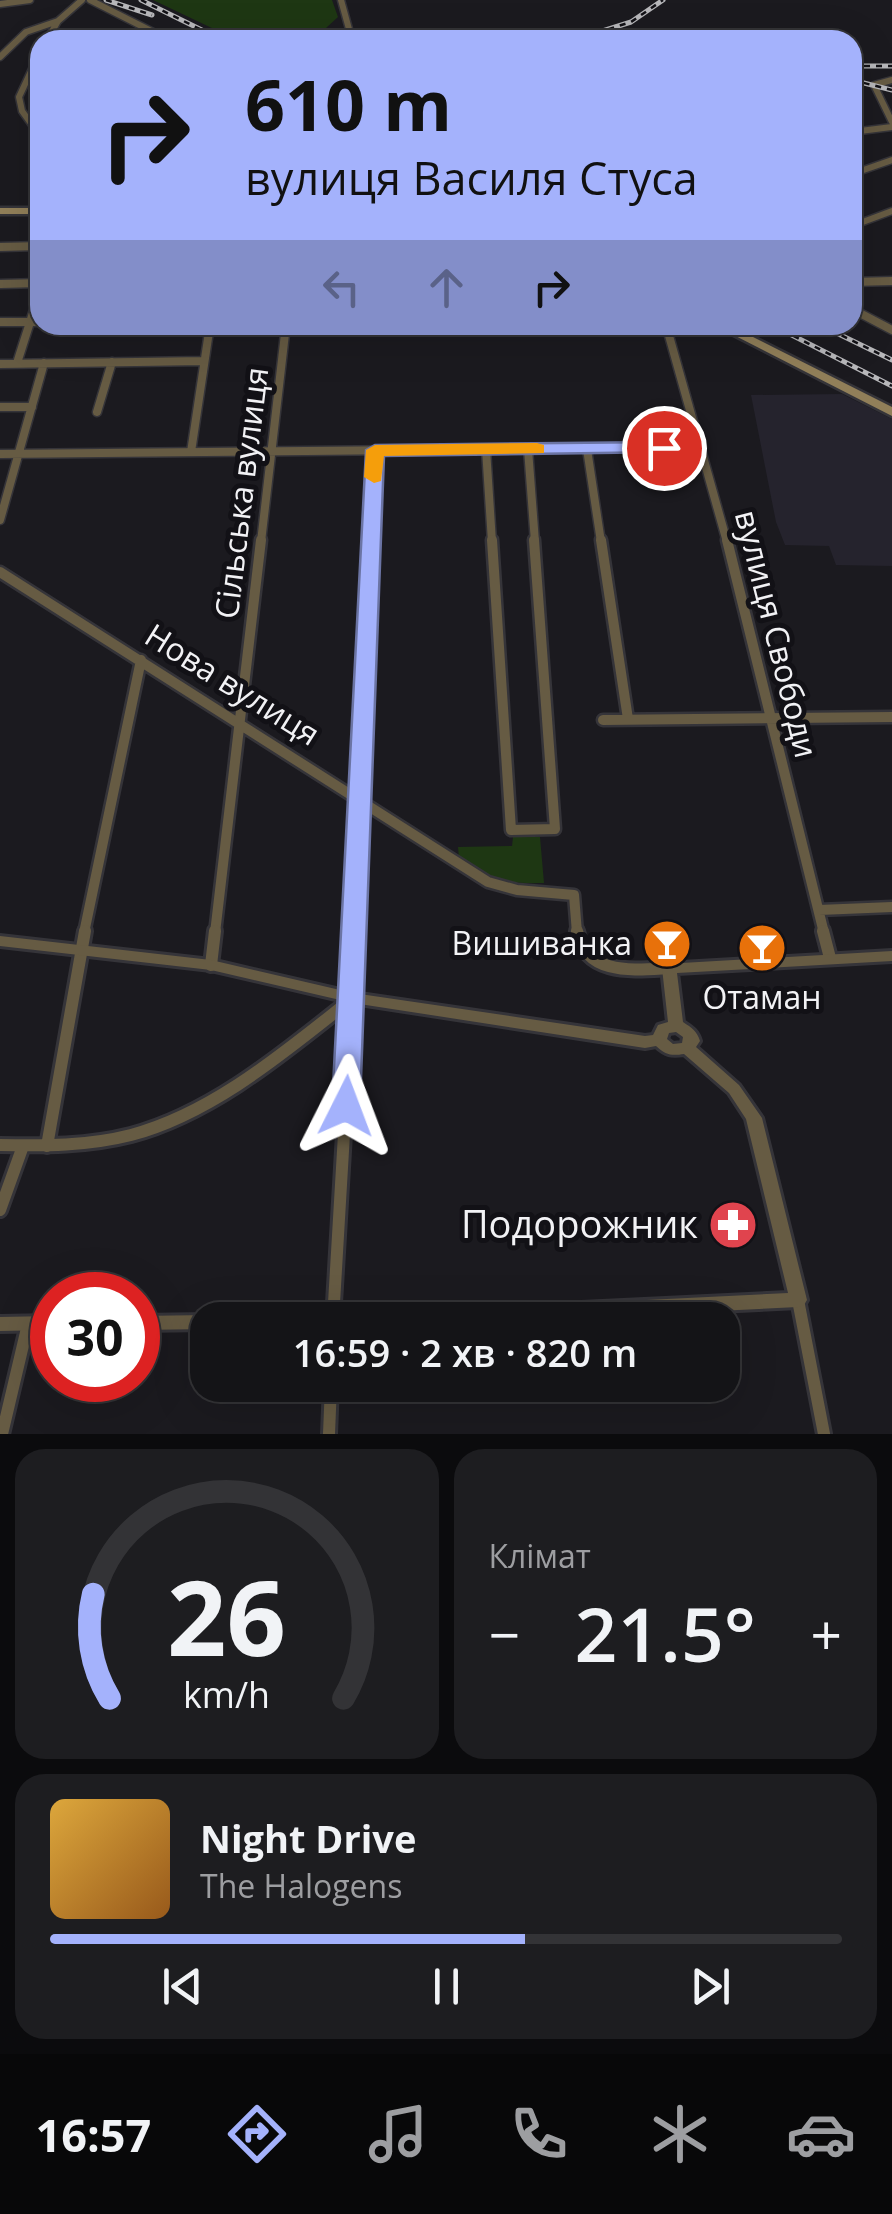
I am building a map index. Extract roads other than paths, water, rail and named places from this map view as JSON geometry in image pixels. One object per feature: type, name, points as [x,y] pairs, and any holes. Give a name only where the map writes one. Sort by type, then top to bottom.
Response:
[{"type":"main road","points":[[0,211],[30,211]]},
{"type":"main road","points":[[740,335],[892,412]]},
{"type":"street","points":[[0,4],[30,0]]},
{"type":"street","points":[[53,30],[82,0]]},
{"type":"street","points":[[90,0],[149,30]]},
{"type":"street","points":[[342,0],[350,30]]},
{"type":"street","points":[[32,30],[58,21]]},
{"type":"street","points":[[0,57],[30,31]]},
{"type":"street","points":[[30,77],[19,97],[22,112],[30,120]]},
{"type":"street","points":[[862,130],[892,124],[874,88],[878,81],[892,80]]},
{"type":"street","points":[[862,170],[892,160]]},
{"type":"street","points":[[862,222],[892,212]]},
{"type":"street","points":[[0,247],[30,246]]},
{"type":"street","points":[[862,282],[892,281]]},
{"type":"street","points":[[0,284],[30,286]]},
{"type":"street","points":[[862,314],[892,330]]},
{"type":"street","points":[[0,322],[30,322]]},
{"type":"street","points":[[18,364],[30,334]]},
{"type":"street","points":[[190,452],[208,335]]},
{"type":"street","name":"Сільська вулиця","points":[[210,965],[285,335]]},
{"type":"street","name":"вулиця Свободи","points":[[669,335],[772,717],[830,958]]},
{"type":"street","points":[[0,364],[204,361]]},
{"type":"street","points":[[97,412],[112,362]]},
{"type":"street","points":[[0,520],[44,363]]},
{"type":"street","points":[[0,407],[32,407]]},
{"type":"street","points":[[586,448],[628,719]]},
{"type":"street","points":[[0,454],[702,448]]},
{"type":"street","points":[[486,450],[511,830],[555,829],[528,449]]},
{"type":"street","points":[[334,1302],[353,998],[358,798],[375,450]]},
{"type":"street","name":"Нова вулиця","points":[[0,572],[488,882],[516,890],[574,895],[580,945],[594,961],[616,969],[892,956]]},
{"type":"street","points":[[47,1146],[80,950],[141,660]]},
{"type":"street","points":[[602,720],[892,716]]},
{"type":"street","points":[[819,910],[892,907]]},
{"type":"street","points":[[0,941],[210,965],[353,998],[645,1042],[659,1040]]},
{"type":"street","points":[[669,968],[676,1026]]},
{"type":"street","points":[[0,1145],[47,1146],[145,1131],[188,1111],[301,1039],[353,998]]},
{"type":"street","points":[[676,1026],[690,1034],[692,1041],[686,1048],[670,1050],[659,1040],[664,1029],[676,1026]]},
{"type":"street","points":[[686,1048],[734,1089],[754,1118],[798,1300],[824,1434]]},
{"type":"street","points":[[0,1210],[23,1146]]},
{"type":"street","points":[[740,1303],[798,1300]]},
{"type":"street","points":[[160,1322],[190,1322]]},
{"type":"street","points":[[0,1324],[28,1324],[2,1434]]},
{"type":"street","points":[[329,1434],[330,1402]]},
{"type":"railway","points":[[106,0],[152,15]]},
{"type":"railway","points":[[141,0],[202,30]]},
{"type":"railway","points":[[606,30],[631,22],[663,0]]},
{"type":"railway","points":[[862,66],[892,66]]},
{"type":"railway","points":[[862,82],[892,90]]},
{"type":"railway","points":[[792,335],[892,386]]},
{"type":"railway","points":[[841,335],[892,360]]},
{"type":"place","name":"Вишиванка","points":[[667,944]]},
{"type":"place","name":"Отаман","points":[[762,948]]},
{"type":"place","name":"Подорожник","points":[[733,1225]]}]
